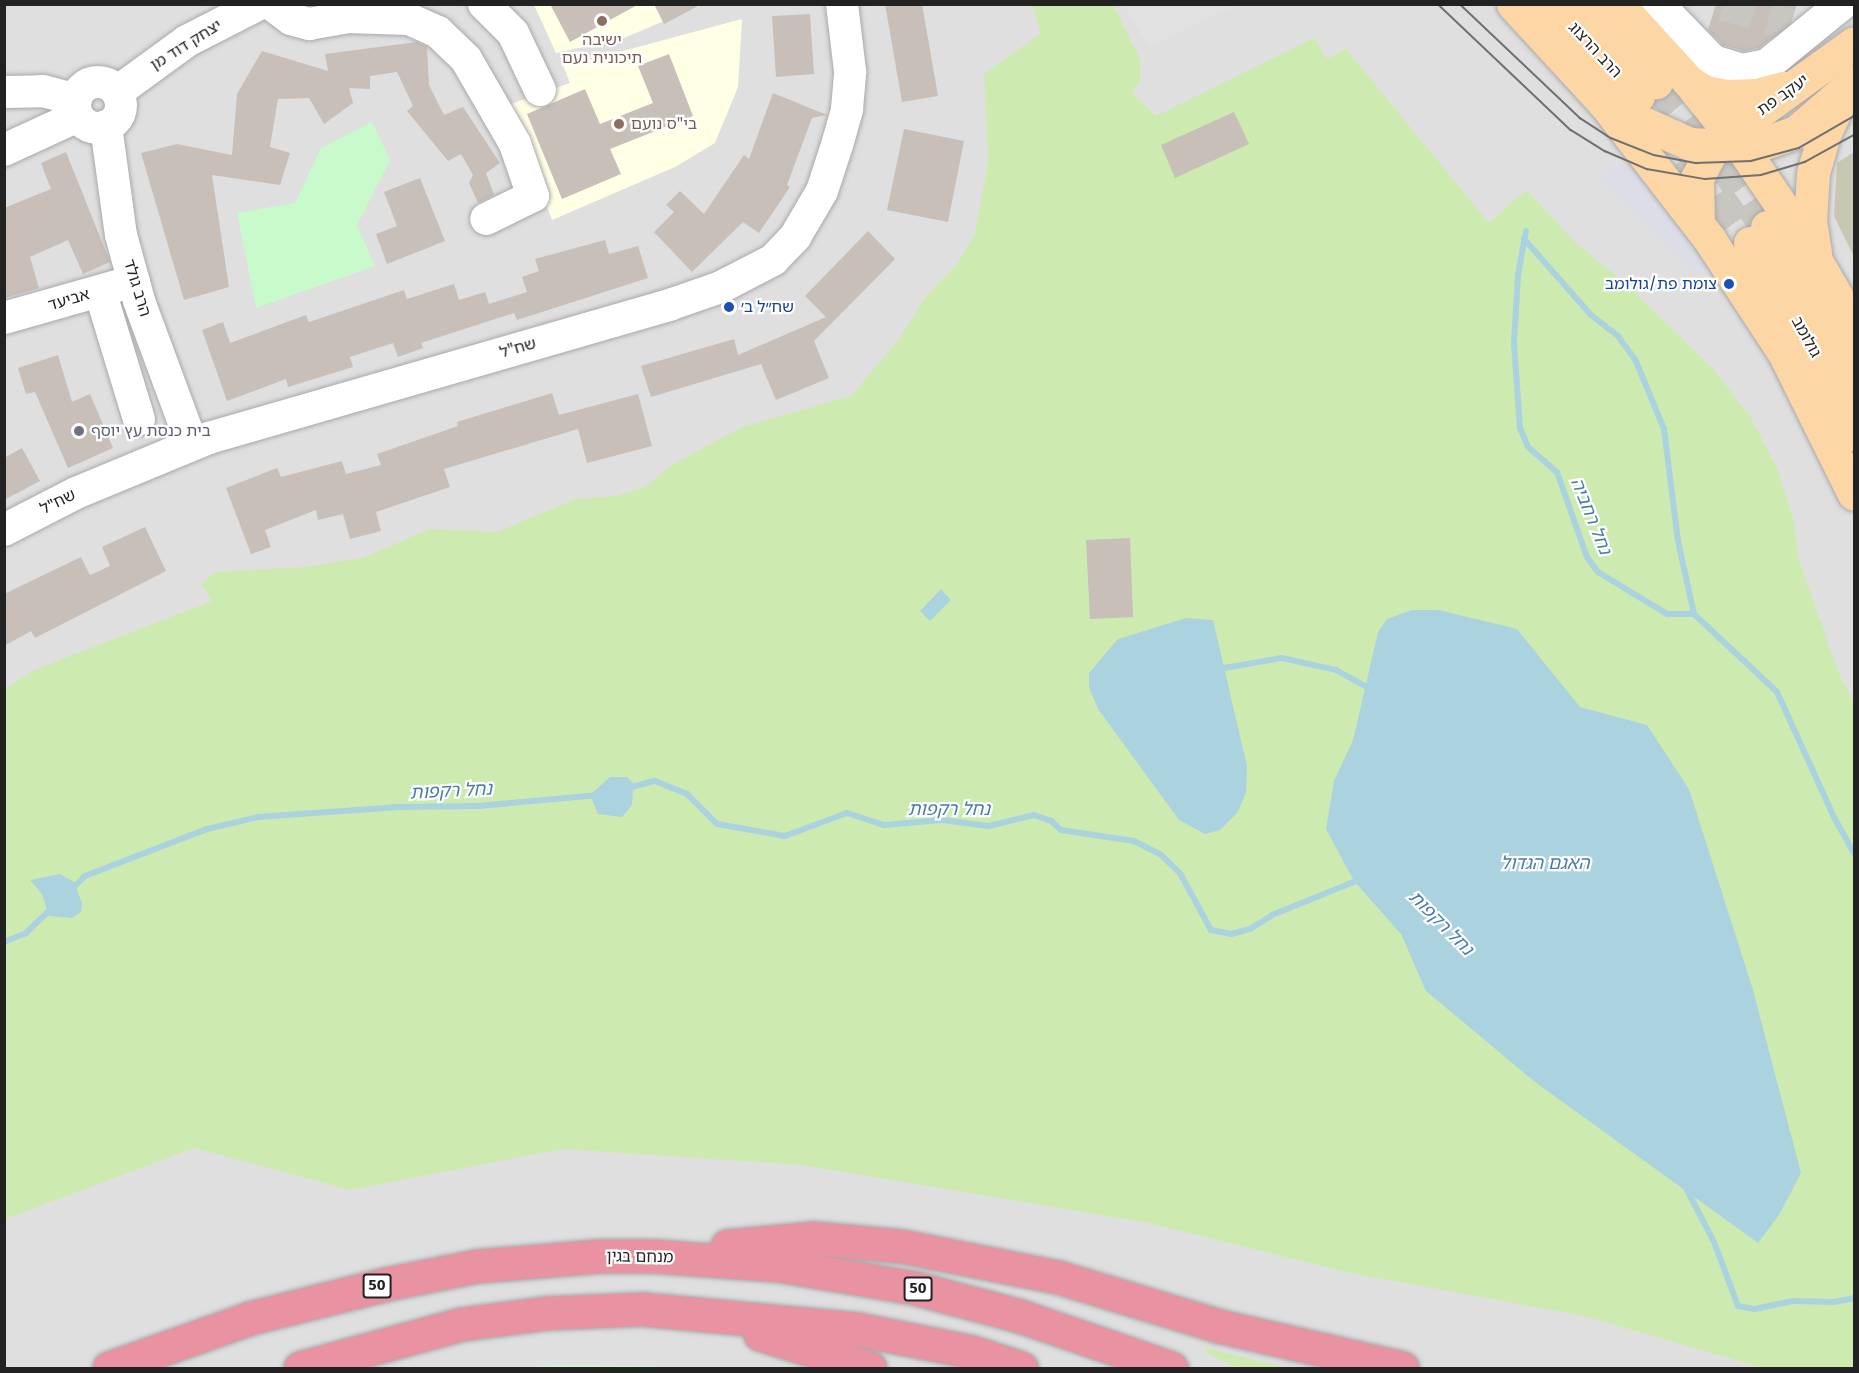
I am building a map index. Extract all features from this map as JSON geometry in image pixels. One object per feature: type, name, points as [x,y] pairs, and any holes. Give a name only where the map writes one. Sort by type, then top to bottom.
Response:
[{"type":"highway","points":[[654,1256],[813,1238],[901,1245],[1058,1277],[1219,1326],[1402,1368]]},
{"type":"highway","name":"מנחם בגין","points":[[109,1368],[250,1318],[386,1284],[477,1266],[588,1257],[654,1256],[778,1265],[915,1288],[1020,1316],[1171,1368]]},
{"type":"highway","points":[[300,1368],[462,1324],[545,1313],[686,1311],[856,1329],[972,1352],[1021,1368]]},
{"type":"highway","points":[[686,1311],[870,1368]]},
{"type":"main road","points":[[1513,4],[1605,104],[1698,223],[1784,353],[1854,494]]},
{"type":"main road","name":"הרב הרצוג","points":[[1552,4],[1661,86]]},
{"type":"main road","name":"הרב הרצוג","points":[[1586,4],[1661,86]]},
{"type":"main road","points":[[1618,4],[1661,86],[1728,142],[1818,262],[1854,326]]},
{"type":"main road","name":"יעקב פת","points":[[1698,223],[1695,186],[1702,163],[1854,43]]},
{"type":"main road","points":[[1661,86],[1711,94],[1749,96],[1782,89],[1812,75]]},
{"type":"main road","points":[[1818,262],[1810,221],[1813,173],[1828,123],[1852,83]]},
{"type":"main road","name":"יעקב פת","points":[[1605,104],[1664,135],[1728,142],[1777,141],[1796,132],[1852,83]]},
{"type":"main road","name":"גולומב","points":[[1854,375],[1759,235],[1854,434]]},
{"type":"street","name":"יצחק דוד מן","points":[[87,114],[91,83],[104,83],[117,92],[187,41],[259,4]]},
{"type":"street","points":[[271,4],[291,18],[309,24],[347,17],[409,19],[438,32],[466,58],[515,144],[533,196],[486,219]]},
{"type":"street","points":[[484,4],[513,33],[540,90]]},
{"type":"street","name":"שח\"ל","points":[[4,530],[76,493],[192,444],[669,305],[721,287],[773,260],[795,237],[822,191],[842,127],[849,71],[842,4]]},
{"type":"street","points":[[1658,4],[1684,17],[1713,61],[1743,70],[1767,65],[1826,18]]},
{"type":"street","points":[[4,92],[43,91],[87,114]]},
{"type":"street","points":[[4,150],[87,114]]},
{"type":"street","name":"הרב גולד","points":[[87,114],[134,281],[192,444]]},
{"type":"street","name":"אביעד","points":[[4,318],[134,281]]},
{"type":"street","points":[[100,291],[139,419]]},
{"type":"shaded area","points":[[5,5],[1854,5],[1854,1368],[5,1368]]},
{"type":"shaded area","name":"ישיבה תיכונית נעם","points":[[534,5],[702,5],[624,38],[556,53]]},
{"type":"shaded area","points":[[1124,5],[1236,5],[1149,47]]},
{"type":"shaded area","name":"בי\"ס נועם","points":[[742,19],[738,87],[715,143],[675,167],[552,220],[508,105],[570,83],[562,63],[593,59]]},
{"type":"shaded area","points":[[1854,152],[1854,257],[1834,216],[1837,163]]},
{"type":"shaded area","points":[[1614,162],[1641,172],[1714,262],[1699,277],[1599,179]]},
{"type":"green space","points":[[1032,5],[1113,5],[1140,59],[1140,81],[1132,93],[1156,116],[1314,38],[1327,59],[1346,49],[1489,223],[1526,190],[1575,242],[1623,281],[1714,370],[1750,416],[1777,468],[1794,521],[1799,560],[1839,674],[1854,702],[1854,1368],[1763,1368],[1584,1316],[1350,1273],[1148,1223],[801,1165],[563,1149],[350,1190],[194,1148],[5,1219],[5,689],[34,670],[212,601],[201,584],[216,572],[304,567],[362,558],[430,529],[497,532],[576,499],[616,496],[645,487],[670,466],[742,427],[851,396],[899,339],[926,296],[958,263],[975,234],[988,162],[984,74],[1041,33]]},
{"type":"green space","points":[[372,122],[390,160],[357,225],[375,266],[256,308],[237,213],[295,203],[321,148]]},
{"type":"green space","points":[[1206,1348],[1289,1368],[1238,1368],[1206,1353]]},
{"type":"green space","points":[[560,1365],[688,1367],[708,1368],[514,1368]]},
{"type":"water","points":[[941,589],[951,600],[930,621],[920,611]]},
{"type":"water","name":"האגם הגדול","points":[[1412,610],[1439,610],[1517,629],[1580,707],[1647,725],[1689,789],[1753,990],[1801,1173],[1779,1215],[1758,1243],[1535,1082],[1426,991],[1401,934],[1354,881],[1326,829],[1334,781],[1353,740],[1378,632],[1387,619]]},
{"type":"water","points":[[1186,618],[1213,620],[1247,766],[1246,793],[1237,813],[1220,830],[1205,834],[1179,820],[1098,709],[1089,687],[1089,673],[1118,639]]},
{"type":"water","points":[[610,777],[627,777],[633,783],[632,805],[622,817],[598,814],[590,795]]},
{"type":"water","points":[[60,874],[74,882],[82,903],[81,912],[72,918],[49,916],[42,894],[30,880]]},
{"type":"building","points":[[550,4],[639,4],[570,42]]},
{"type":"building","points":[[654,4],[702,4],[664,24]]},
{"type":"building","points":[[885,4],[922,4],[938,96],[902,102]]},
{"type":"building","points":[[1721,4],[1797,4],[1791,23],[1759,48],[1744,51],[1723,45],[1708,30],[1715,7]]},
{"type":"building","points":[[810,14],[814,74],[776,77],[772,16]]},
{"type":"building","points":[[417,42],[427,47],[429,85],[444,115],[463,107],[500,163],[486,173],[494,195],[478,203],[469,183],[473,175],[461,154],[448,161],[407,111],[413,106],[397,72],[370,76],[370,89],[349,88],[353,103],[324,124],[309,98],[278,99],[270,147],[290,153],[280,185],[212,175],[229,287],[184,300],[141,153],[177,144],[232,155],[237,94],[262,51],[328,71],[325,54]]},
{"type":"building","points":[[669,54],[693,116],[610,149],[621,174],[562,199],[527,114],[585,89],[600,124],[653,103],[638,66]]},
{"type":"building","points":[[773,93],[827,115],[812,118],[787,185],[790,187],[759,233],[743,222],[692,272],[654,232],[674,212],[666,205],[680,191],[704,214],[744,155],[749,159]]},
{"type":"building","points":[[1234,112],[1249,144],[1175,178],[1161,145]]},
{"type":"building","points":[[904,129],[964,141],[948,222],[887,210]]},
{"type":"building","points":[[66,152],[110,262],[83,274],[68,240],[30,257],[39,288],[4,298],[4,208],[51,189],[41,163]]},
{"type":"building","points":[[420,178],[445,241],[387,264],[376,234],[397,226],[384,192]]},
{"type":"building","points":[[868,231],[895,259],[814,341],[829,378],[776,400],[761,364],[651,397],[641,366],[734,339],[738,355],[826,317],[805,296]]},
{"type":"building","points":[[605,240],[609,254],[638,246],[648,278],[517,320],[514,313],[421,343],[423,348],[398,357],[393,343],[350,357],[353,367],[288,387],[286,379],[227,401],[202,330],[223,322],[230,343],[306,315],[309,322],[404,290],[407,299],[454,284],[459,300],[485,292],[489,304],[527,292],[522,277],[539,271],[535,259]]},
{"type":"building","name":"בית כנסת עץ יוסף","points":[[58,355],[72,402],[90,394],[113,448],[68,468],[35,392],[26,394],[18,368]]},
{"type":"building","points":[[552,393],[559,415],[638,394],[652,446],[587,463],[578,429],[444,469],[450,487],[376,512],[381,531],[350,539],[343,514],[318,520],[316,510],[265,530],[271,547],[251,554],[226,488],[277,468],[281,477],[342,461],[346,474],[381,465],[377,454],[458,426],[457,422]]},
{"type":"building","points":[[22,448],[40,481],[4,500],[4,458]]},
{"type":"building","points":[[145,527],[166,571],[35,638],[31,631],[4,646],[4,594],[81,557],[90,575],[110,566],[102,547]]},
{"type":"building","points":[[1130,538],[1133,617],[1090,619],[1086,540]]},
{"type":"waterway","name":"נחל רחביה","points":[[1526,231],[1518,275],[1514,343],[1520,428],[1528,447],[1557,472],[1587,557],[1598,572],[1667,614],[1694,614],[1777,692],[1835,819],[1854,853]]},
{"type":"waterway","points":[[1524,239],[1591,315],[1618,336],[1635,359],[1664,429],[1678,541],[1694,614]]},
{"type":"waterway","points":[[1224,668],[1282,658],[1336,670],[1368,688]]},
{"type":"waterway","name":"נחל רקפות","points":[[628,788],[655,781],[687,794],[717,824],[785,836],[847,813],[884,825],[942,820],[989,826],[1034,815],[1051,821],[1061,830],[1134,841],[1160,854],[1180,873],[1211,930],[1231,934],[1250,929],[1272,915],[1361,879]]},
{"type":"waterway","name":"נחל רקפות","points":[[70,891],[85,876],[207,829],[258,817],[396,807],[479,806],[598,795]]},
{"type":"waterway","name":"נחל רקפות","points":[[4,942],[26,933],[52,908]]},
{"type":"waterway","name":"נחל רקפות","points":[[1686,1188],[1714,1242],[1738,1306],[1755,1309],[1794,1301],[1834,1302],[1854,1298]]},
{"type":"tunnel","points":[[1723,4],[1790,25]]},
{"type":"tunnel","points":[[1656,82],[1722,161],[1767,227]]},
{"type":"tunnel","points":[[1688,155],[1750,243]]},
{"type":"tram line","points":[[1438,4],[1571,130],[1605,151],[1647,169],[1705,179],[1761,175],[1805,162],[1854,135]]},
{"type":"tram line","points":[[1460,4],[1580,118],[1611,138],[1654,155],[1696,163],[1751,161],[1799,148],[1854,116]]},
{"type":"place","name":"ישיבה תיכונית נעם","points":[[602,21]]},
{"type":"place","name":"בי\"ס נועם","points":[[619,124]]},
{"type":"place","name":"צומת פת/גולומב","points":[[1729,284]]},
{"type":"place","name":"שח״ל ב׳","points":[[729,307]]},
{"type":"place","name":"בית כנסת עץ יוסף","points":[[79,431]]}]
